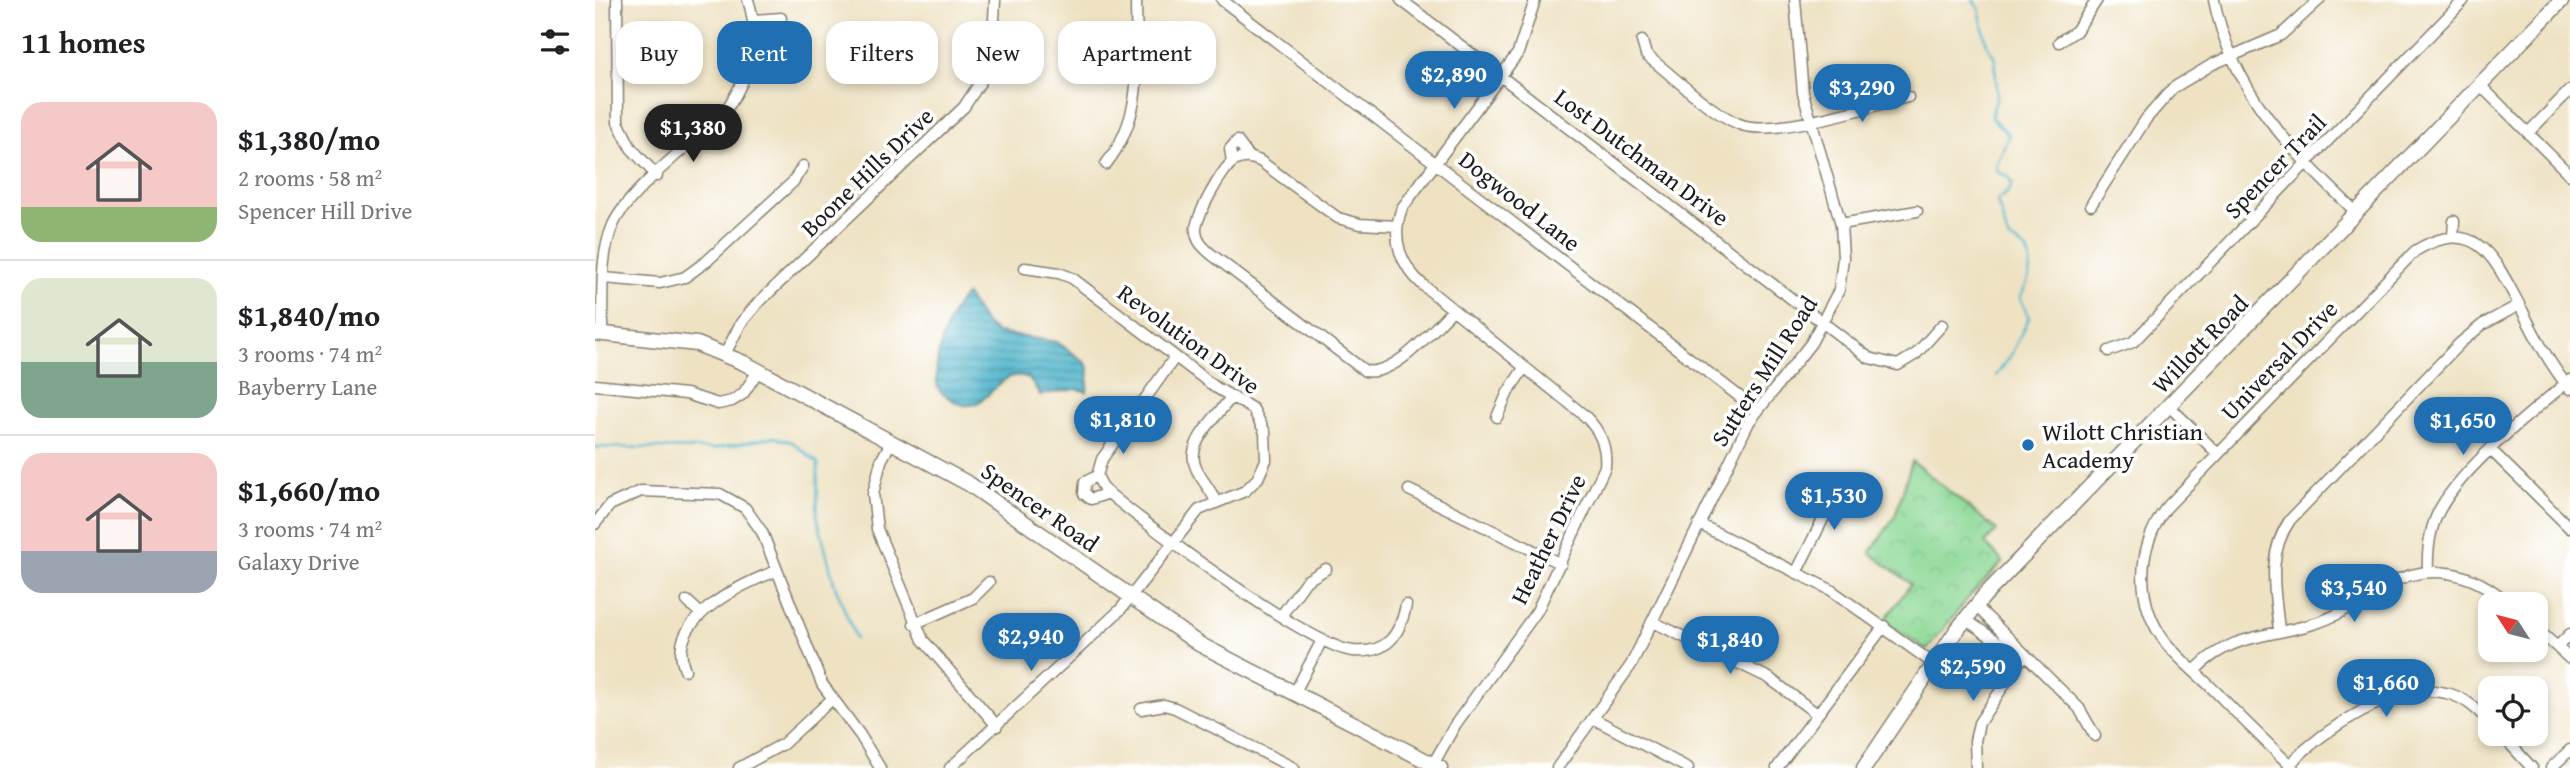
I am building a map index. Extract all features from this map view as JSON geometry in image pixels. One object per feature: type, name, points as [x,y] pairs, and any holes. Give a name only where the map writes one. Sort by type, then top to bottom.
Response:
[{"type":"main road","name":"Willott Road","points":[[1864,768],[1976,606],[2562,0]]},
{"type":"main road","name":"Spencer Road","points":[[599,333],[677,340],[725,354],[758,371],[986,495],[1199,644],[1435,767]]},
{"type":"street","points":[[617,0],[617,21]]},
{"type":"street","points":[[599,333],[604,278],[613,225],[629,201],[723,114],[735,98],[751,64],[753,20],[748,0]]},
{"type":"street","name":"Boone Hills Drive","points":[[725,354],[741,323],[757,304],[964,107],[981,81],[988,61],[993,39],[995,0]]},
{"type":"street","points":[[1106,164],[1128,129],[1135,106],[1136,0]]},
{"type":"street","name":"Dogwood Lane","points":[[1222,0],[1758,410]]},
{"type":"street","name":"Lost Dutchman Drive","points":[[1401,0],[1869,358],[1899,370],[1942,325]]},
{"type":"street","points":[[1453,310],[1390,368],[1374,372],[1357,367],[1211,254],[1198,240],[1198,218],[1232,162],[1230,149],[1237,141],[1249,157],[1260,161],[1338,218],[1360,224],[1397,226],[1406,201],[1501,76],[1523,42],[1535,0]]},
{"type":"street","name":"Sutters Mill Road","points":[[1557,768],[1631,665],[1758,410],[1823,323],[1841,280],[1844,243],[1841,224],[1808,120],[1800,73],[1795,0]]},
{"type":"street","points":[[2059,42],[2076,31],[2097,0]]},
{"type":"street","points":[[2214,0],[2230,57],[2264,117],[2306,164],[2357,213]]},
{"type":"street","points":[[2091,205],[2162,98],[2183,81],[2230,57],[2281,36],[2319,0]]},
{"type":"street","name":"Spencer Trail","points":[[2109,351],[2133,342],[2464,0]]},
{"type":"street","points":[[753,20],[781,18]]},
{"type":"street","points":[[1641,41],[1646,55],[1656,64],[1736,122],[1768,128],[1908,97]]},
{"type":"street","points":[[618,84],[618,122],[631,148],[657,176]]},
{"type":"street","points":[[2480,85],[2570,175]]},
{"type":"street","points":[[2528,133],[2570,90]]},
{"type":"street","points":[[1232,162],[1249,157]]},
{"type":"street","points":[[604,278],[660,283],[693,272],[793,182],[803,166]]},
{"type":"street","points":[[1841,224],[1917,211]]},
{"type":"street","points":[[2428,572],[2429,540],[2440,509],[2457,486],[2491,450],[2568,384],[2544,354],[2489,253],[2474,242],[2453,236],[2454,221]]},
{"type":"street","name":"Heather Drive","points":[[1397,226],[1399,250],[1407,268],[1453,310],[1585,416],[1600,435],[1606,456],[1602,479],[1538,611],[1455,725],[1435,767]]},
{"type":"street","name":"Universal Drive","points":[[2291,766],[2166,643],[2152,619],[2144,594],[2143,563],[2149,539],[2160,516],[2415,251],[2438,239],[2453,236]]},
{"type":"street","name":"Revolution Drive","points":[[950,768],[1131,598],[1199,510],[1245,492],[1258,478],[1266,460],[1267,442],[1263,424],[1253,409],[1175,357],[1072,278],[1059,273],[1025,268]]},
{"type":"street","points":[[2279,630],[2273,561],[2279,538],[2290,520],[2460,343],[2482,325],[2519,305]]},
{"type":"street","points":[[1175,357],[1106,451],[1098,466],[1097,476],[1109,493],[1281,616],[1322,640],[1356,652],[1379,647],[1398,634],[1406,606]]},
{"type":"street","points":[[1497,416],[1508,392],[1524,368]]},
{"type":"street","points":[[595,385],[686,394],[718,404],[732,401],[743,394],[758,371]]},
{"type":"street","points":[[1216,502],[1195,467],[1193,452],[1198,440],[1232,396]]},
{"type":"street","points":[[2170,407],[2218,454]]},
{"type":"street","points":[[891,442],[876,476],[874,512],[877,529],[914,624],[932,654],[997,726]]},
{"type":"street","points":[[2491,450],[2570,528]]},
{"type":"street","points":[[1097,476],[1085,482],[1084,494],[1091,499],[1109,493]]},
{"type":"street","points":[[1797,571],[1843,479]]},
{"type":"street","points":[[1409,490],[1561,564]]},
{"type":"street","points":[[595,524],[610,505],[641,491],[720,494],[733,500],[753,517],[822,684],[860,735],[880,768]]},
{"type":"street","points":[[1699,524],[1797,571],[1884,626],[1934,664]]},
{"type":"street","points":[[1281,616],[1306,581],[1326,569]]},
{"type":"street","points":[[685,670],[680,659],[682,646],[701,614],[727,593],[776,571]]},
{"type":"street","points":[[2194,671],[2229,645],[2328,618],[2397,580],[2428,572],[2451,573],[2477,580],[2493,592]]},
{"type":"street","points":[[914,624],[973,598],[989,582]]},
{"type":"street","points":[[687,601],[701,614]]},
{"type":"street","points":[[1976,606],[2079,708],[2095,736]]},
{"type":"street","points":[[1965,619],[2005,647],[2021,653]]},
{"type":"street","points":[[1653,622],[1769,678],[1817,714]]},
{"type":"street","points":[[1777,768],[1884,626]]},
{"type":"street","points":[[2557,647],[2570,634]]},
{"type":"street","points":[[2548,639],[2570,659]]},
{"type":"street","points":[[1294,694],[1322,640]]},
{"type":"street","points":[[1976,768],[1970,753],[1979,723],[2021,653]]},
{"type":"street","points":[[2291,766],[2332,727],[2413,692],[2434,691],[2455,695],[2478,712]]},
{"type":"street","points":[[739,768],[783,744],[831,699]]},
{"type":"street","points":[[1141,709],[1164,705],[1175,708],[1293,768]]},
{"type":"street","points":[[1594,719],[1688,768]]},
{"type":"street","points":[[2512,746],[2532,768]]},
{"type":"street","points":[[2551,768],[2570,750]]},
{"type":"green space","points":[[1912,461],[1997,530],[1985,543],[2003,562],[1969,597],[1927,650],[1884,621],[1911,584],[1870,553],[1895,516]]},
{"type":"water","points":[[966,295],[984,322],[997,333],[1057,342],[1085,362],[1089,369],[1087,392],[1077,389],[1040,395],[1029,378],[1018,376],[1009,377],[981,401],[973,404],[955,402],[940,392],[936,371],[942,341],[953,313]]},
{"type":"waterway","points":[[1973,0],[1979,9],[1987,45],[1995,58],[1997,95],[1991,117],[2009,135],[1996,166],[1998,172],[2009,177],[2012,184],[2007,193],[1997,200],[2008,238],[2026,249],[2030,261],[2028,280],[2020,297],[2029,318],[2011,355],[1996,376]]},
{"type":"waterway","points":[[595,447],[714,449],[773,437],[792,442],[818,463],[817,516],[834,583],[856,639]]},
{"type":"place","name":"Wilott Christian Academy","points":[[2028,445]]}]
